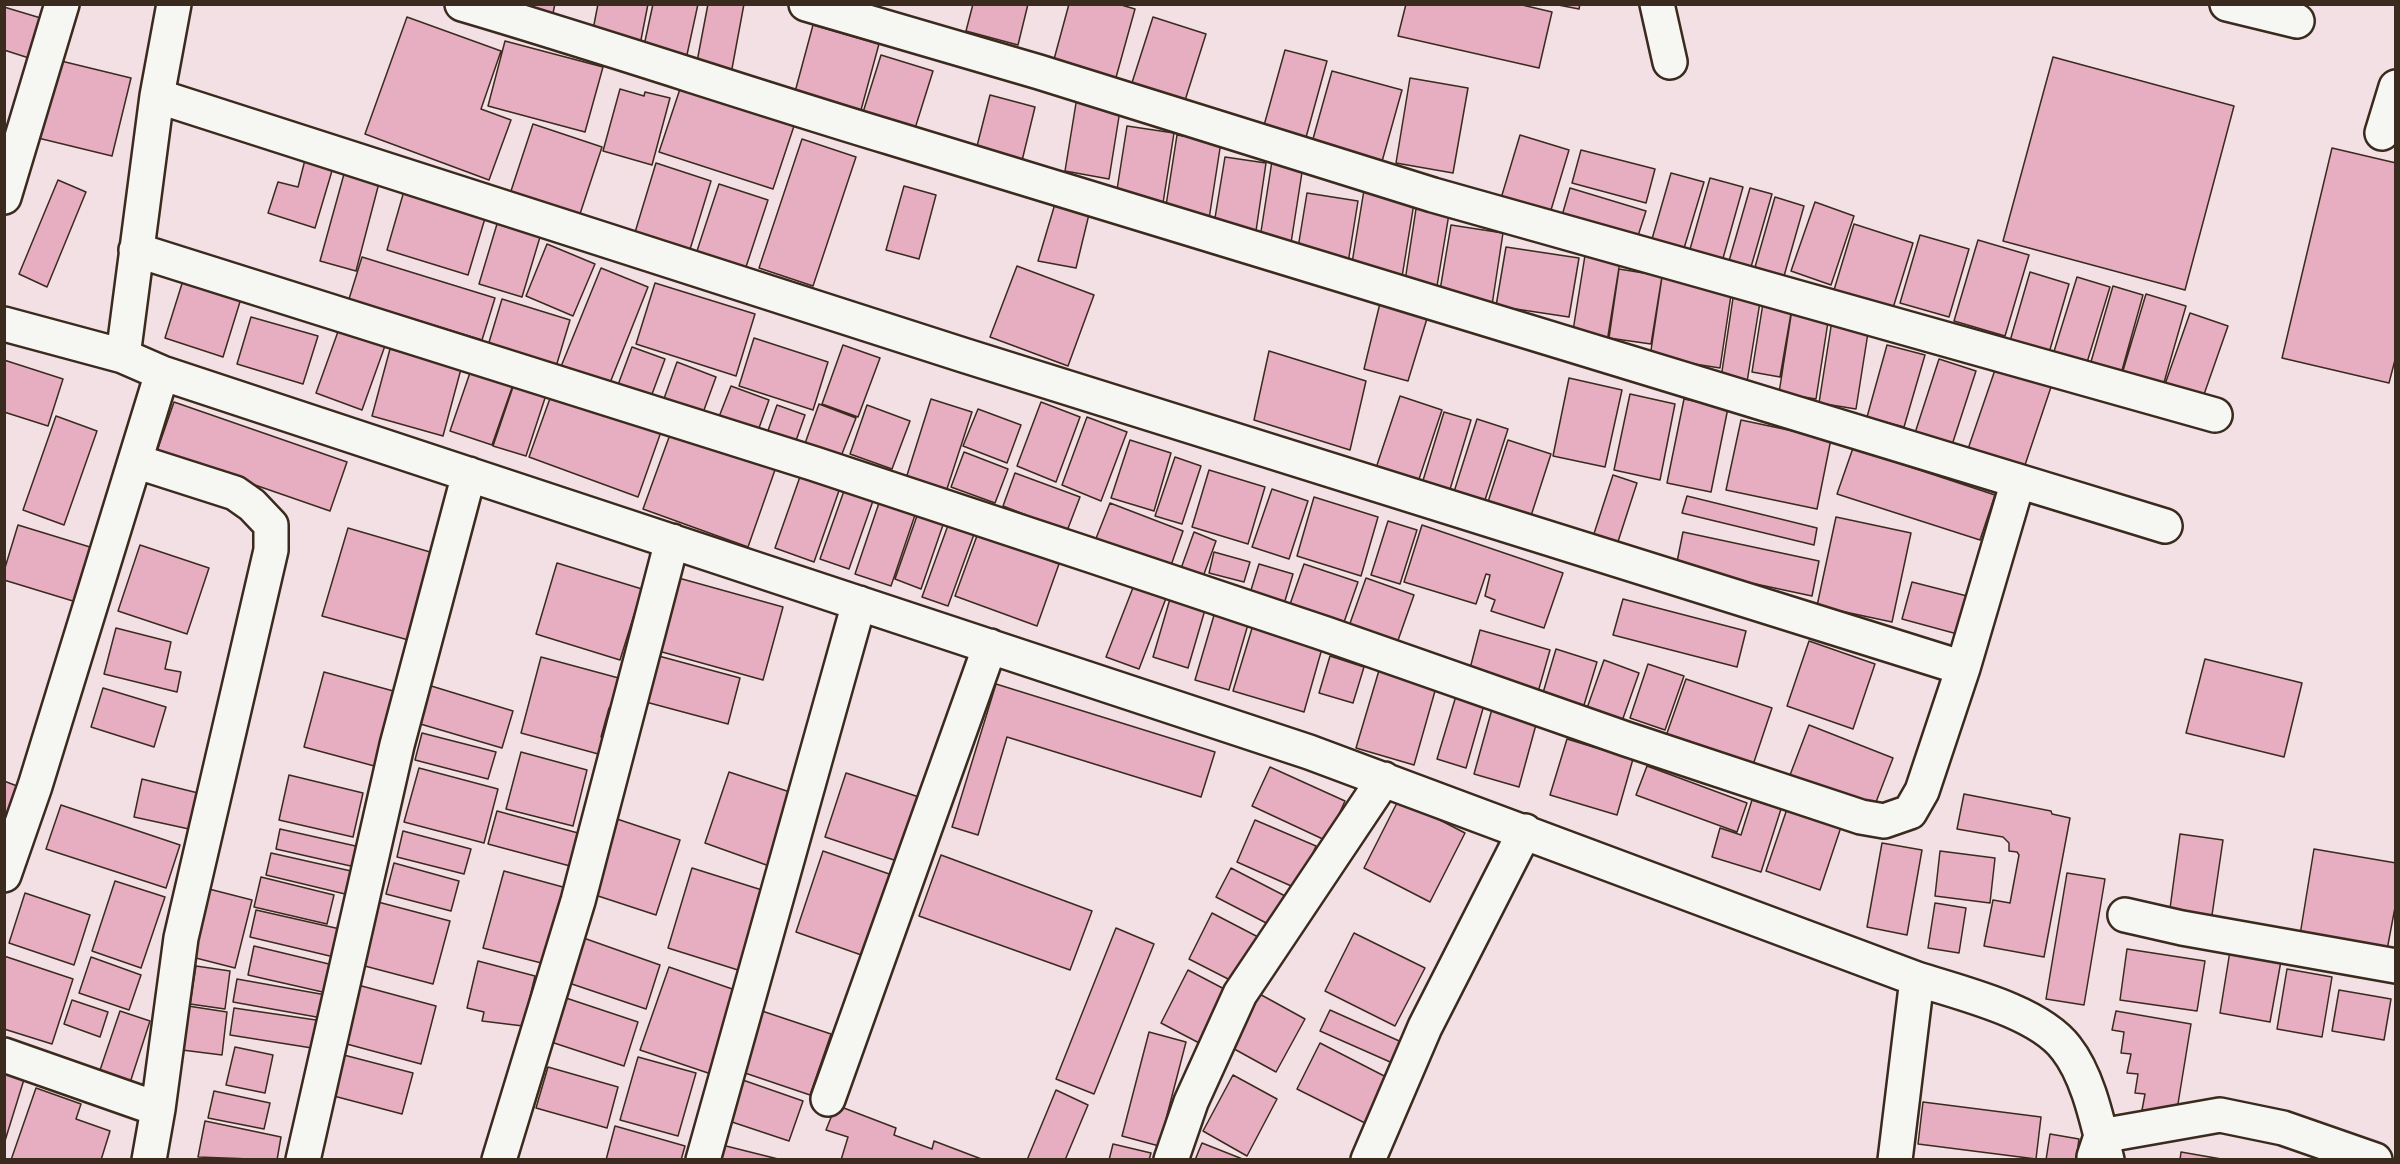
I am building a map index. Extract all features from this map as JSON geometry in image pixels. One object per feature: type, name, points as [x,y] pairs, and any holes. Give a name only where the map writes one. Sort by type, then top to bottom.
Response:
[{"type":"street","points":[[4,197],[62,4]]},
{"type":"street","points":[[123,356],[157,96],[174,4]]},
{"type":"street","points":[[462,4],[595,43],[886,136],[1236,239],[2165,526]]},
{"type":"street","points":[[806,4],[1039,72],[1433,195],[2215,414]]},
{"type":"street","points":[[1656,4],[1670,62]]},
{"type":"street","points":[[2228,4],[2297,21]]},
{"type":"street","points":[[2382,133],[2396,87]]},
{"type":"street","points":[[157,96],[963,355],[1963,668]]},
{"type":"street","points":[[136,250],[815,464],[1094,556],[1626,740],[1861,817],[1884,821],[1910,812],[1922,791],[1963,668],[2018,481]]},
{"type":"street","points":[[4,324],[123,356],[162,373],[990,646],[1384,779],[1917,979],[1997,1005],[2033,1021],[2066,1047],[2091,1096],[2101,1152],[2220,1115],[2283,1128],[2375,1160]]},
{"type":"street","points":[[4,875],[35,786],[162,373]]},
{"type":"street","points":[[135,461],[235,493],[252,505],[271,525],[271,550],[181,938],[149,1160]]},
{"type":"street","points":[[303,1160],[397,745],[469,474]]},
{"type":"street","points":[[499,1160],[578,902],[672,541]]},
{"type":"street","points":[[703,1160],[860,603]]},
{"type":"street","points":[[828,1099],[990,646]]},
{"type":"street","points":[[1171,1160],[1191,1102],[1240,994],[1384,779]]},
{"type":"street","points":[[1368,1160],[1425,1027],[1526,831]]},
{"type":"street","points":[[2125,915],[2193,930],[2396,966]]},
{"type":"street","points":[[1895,1160],[1917,979]]},
{"type":"street","points":[[4,1055],[158,1109]]},
{"type":"building","points":[[474,4],[555,4],[551,22]]},
{"type":"building","points":[[598,4],[648,4],[639,50],[591,40]]},
{"type":"building","points":[[653,4],[698,4],[685,64],[642,55]]},
{"type":"building","points":[[708,4],[744,4],[731,74],[696,67]]},
{"type":"building","points":[[973,4],[1028,4],[1018,45],[966,31]]},
{"type":"building","points":[[1069,4],[1118,4],[1135,9],[1115,81],[1053,63]]},
{"type":"building","points":[[1406,4],[1518,4],[1552,12],[1539,68],[1398,36]]},
{"type":"building","points":[[1553,4],[1580,4],[1579,9]]},
{"type":"building","points":[[4,7],[44,19],[32,59],[4,50]]},
{"type":"building","points":[[407,17],[501,51],[481,109],[511,120],[489,180],[365,134]]},
{"type":"building","points":[[1153,17],[1206,34],[1182,110],[1129,92]]},
{"type":"building","points":[[813,25],[879,44],[858,121],[792,103]]},
{"type":"building","points":[[505,41],[603,67],[585,132],[488,106]]},
{"type":"building","points":[[1285,50],[1327,61],[1305,141],[1263,129]]},
{"type":"building","points":[[881,55],[933,71],[912,138],[860,122]]},
{"type":"building","points":[[2053,57],[2234,106],[2185,290],[2003,241]]},
{"type":"building","points":[[57,60],[131,78],[112,156],[38,138]]},
{"type":"building","points":[[1332,71],[1402,90],[1381,165],[1311,146]]},
{"type":"building","points":[[1410,78],[1468,88],[1453,173],[1396,163]]},
{"type":"building","points":[[620,89],[644,96],[645,92],[670,98],[652,165],[603,151]]},
{"type":"building","points":[[680,89],[794,126],[773,189],[659,152]]},
{"type":"building","points":[[990,95],[1035,107],[1020,169],[974,158]]},
{"type":"building","points":[[1077,97],[1121,104],[1109,179],[1065,171]]},
{"type":"building","points":[[533,124],[602,147],[579,217],[510,194]]},
{"type":"building","points":[[1127,126],[1174,133],[1163,203],[1116,196]]},
{"type":"building","points":[[1177,135],[1221,142],[1209,219],[1165,212]]},
{"type":"building","points":[[1520,135],[1569,150],[1548,220],[1499,205]]},
{"type":"building","points":[[802,139],[856,157],[813,286],[759,268]]},
{"type":"building","points":[[2332,148],[2396,163],[2396,356],[2389,383],[2282,358]]},
{"type":"building","points":[[1581,150],[1655,169],[1646,203],[1572,183]]},
{"type":"building","points":[[306,156],[334,164],[315,228],[268,213],[278,182],[298,187]]},
{"type":"building","points":[[1225,157],[1266,163],[1256,231],[1214,224]]},
{"type":"building","points":[[1272,161],[1303,166],[1291,243],[1260,238]]},
{"type":"building","points":[[656,163],[711,181],[688,256],[633,239]]},
{"type":"building","points":[[1671,173],[1704,182],[1682,255],[1650,246]]},
{"type":"building","points":[[344,174],[379,183],[356,271],[320,261]]},
{"type":"building","points":[[1710,178],[1743,187],[1720,269],[1687,260]]},
{"type":"building","points":[[58,180],[86,192],[47,287],[19,274]]},
{"type":"building","points":[[719,184],[768,200],[745,270],[696,254]]},
{"type":"building","points":[[904,186],[936,195],[919,259],[886,250]]},
{"type":"building","points":[[1570,188],[1646,211],[1636,242],[1561,219]]},
{"type":"building","points":[[1750,188],[1772,194],[1751,267],[1729,261]]},
{"type":"building","points":[[1364,190],[1415,197],[1402,277],[1351,269]]},
{"type":"building","points":[[404,191],[486,215],[468,275],[387,250]]},
{"type":"building","points":[[1307,193],[1358,201],[1348,263],[1297,254]]},
{"type":"building","points":[[1057,197],[1091,206],[1076,268],[1038,261]]},
{"type":"building","points":[[1775,197],[1804,206],[1784,276],[1755,267]]},
{"type":"building","points":[[1815,202],[1854,216],[1831,285],[1791,271]]},
{"type":"building","points":[[1416,209],[1449,214],[1437,286],[1405,281]]},
{"type":"building","points":[[497,224],[540,237],[522,297],[479,284]]},
{"type":"building","points":[[1854,224],[1913,243],[1893,308],[1834,290]]},
{"type":"building","points":[[1451,225],[1503,233],[1492,305],[1439,296]]},
{"type":"building","points":[[1920,235],[1969,249],[1949,317],[1900,303]]},
{"type":"building","points":[[1978,240],[2029,255],[2005,336],[1954,321]]},
{"type":"building","points":[[547,244],[595,264],[573,316],[526,296]]},
{"type":"building","points":[[1506,247],[1579,258],[1569,317],[1496,306]]},
{"type":"building","points":[[1586,249],[1621,255],[1607,342],[1572,337]]},
{"type":"building","points":[[362,257],[495,298],[482,340],[349,299]]},
{"type":"building","points":[[1017,266],[1094,295],[1068,366],[990,337]]},
{"type":"building","points":[[601,268],[648,287],[606,393],[558,374]]},
{"type":"building","points":[[1619,269],[1662,276],[1651,344],[1609,338]]},
{"type":"building","points":[[2030,272],[2069,284],[2049,353],[2010,341]]},
{"type":"building","points":[[185,274],[243,292],[223,357],[165,338]]},
{"type":"building","points":[[1662,277],[1732,288],[1720,368],[1650,357]]},
{"type":"building","points":[[2077,277],[2110,287],[2085,369],[2052,358]]},
{"type":"building","points":[[655,283],[755,314],[736,376],[636,344]]},
{"type":"building","points":[[2113,286],[2143,295],[2119,381],[2088,372]]},
{"type":"building","points":[[2146,294],[2186,306],[2163,386],[2122,374]]},
{"type":"building","points":[[1764,297],[1793,302],[1780,377],[1752,372]]},
{"type":"building","points":[[1733,298],[1760,302],[1747,382],[1721,378]]},
{"type":"building","points":[[502,299],[570,320],[555,370],[487,349]]},
{"type":"building","points":[[1381,299],[1429,312],[1408,381],[1364,369]]},
{"type":"building","points":[[1793,303],[1830,309],[1816,399],[1779,393]]},
{"type":"building","points":[[2190,313],[2228,326],[2201,403],[2163,390]]},
{"type":"building","points":[[1833,314],[1870,320],[1856,409],[1819,403]]},
{"type":"building","points":[[251,317],[318,336],[303,384],[237,364]]},
{"type":"building","points":[[340,326],[386,343],[362,410],[316,393]]},
{"type":"building","points":[[754,338],[828,362],[813,410],[739,386]]},
{"type":"building","points":[[843,345],[880,358],[858,417],[822,404]]},
{"type":"building","points":[[1887,345],[1925,355],[1904,427],[1867,417]]},
{"type":"building","points":[[632,347],[665,359],[648,405],[615,393]]},
{"type":"building","points":[[390,349],[461,369],[443,436],[372,416]]},
{"type":"building","points":[[1269,351],[1366,381],[1350,450],[1254,420]]},
{"type":"building","points":[[1939,359],[1976,371],[1952,445],[1915,433]]},
{"type":"building","points":[[4,360],[63,379],[48,426],[4,412]]},
{"type":"building","points":[[677,362],[716,377],[700,421],[661,407]]},
{"type":"building","points":[[473,364],[515,379],[492,445],[450,431]]},
{"type":"building","points":[[1997,364],[2052,384],[2023,471],[1967,452]]},
{"type":"building","points":[[1569,378],[1622,390],[1605,467],[1553,456]]},
{"type":"building","points":[[514,384],[546,395],[526,456],[493,446]]},
{"type":"building","points":[[731,386],[769,400],[754,442],[715,427]]},
{"type":"building","points":[[553,390],[662,429],[638,497],[529,457]]},
{"type":"building","points":[[1630,394],[1675,404],[1660,480],[1614,470]]},
{"type":"building","points":[[1400,396],[1442,410],[1417,485],[1375,471]]},
{"type":"building","points":[[931,399],[972,412],[943,501],[903,488]]},
{"type":"building","points":[[1684,399],[1728,408],[1711,492],[1667,483]]},
{"type":"building","points":[[174,402],[347,462],[330,511],[157,451]]},
{"type":"building","points":[[1041,402],[1080,417],[1056,482],[1017,466]]},
{"type":"building","points":[[819,404],[856,418],[838,464],[802,452]]},
{"type":"building","points":[[777,405],[805,415],[792,452],[764,442]]},
{"type":"building","points":[[867,405],[910,421],[892,469],[850,454]]},
{"type":"building","points":[[978,409],[1021,425],[1007,463],[963,446]]},
{"type":"building","points":[[1444,412],[1471,420],[1448,496],[1421,487]]},
{"type":"building","points":[[56,416],[97,431],[64,525],[23,510]]},
{"type":"building","points":[[1087,417],[1127,432],[1101,501],[1062,485]]},
{"type":"building","points":[[1477,419],[1508,429],[1483,506],[1453,495]]},
{"type":"building","points":[[1741,420],[1831,439],[1817,509],[1726,490]]},
{"type":"building","points":[[672,429],[776,467],[748,547],[643,509]]},
{"type":"building","points":[[1130,440],[1171,453],[1154,511],[1111,498]]},
{"type":"building","points":[[1508,440],[1551,454],[1529,522],[1486,508]]},
{"type":"building","points":[[1853,448],[1995,495],[1980,540],[1837,494]]},
{"type":"building","points":[[964,452],[1008,469],[995,503],[951,487]]},
{"type":"building","points":[[1175,457],[1201,466],[1182,524],[1155,516]]},
{"type":"building","points":[[1209,470],[1265,487],[1248,544],[1192,527]]},
{"type":"building","points":[[802,471],[841,485],[814,562],[775,548]]},
{"type":"building","points":[[1015,473],[1080,497],[1067,531],[1003,506]]},
{"type":"building","points":[[1613,475],[1637,483],[1614,554],[1590,546]]},
{"type":"building","points":[[845,488],[874,498],[849,569],[820,559]]},
{"type":"building","points":[[1272,489],[1308,501],[1289,559],[1252,547]]},
{"type":"building","points":[[1687,496],[1817,528],[1814,545],[1682,513]]},
{"type":"building","points":[[1314,497],[1378,517],[1361,576],[1297,556]]},
{"type":"building","points":[[879,503],[915,515],[891,586],[855,574]]},
{"type":"building","points":[[1110,503],[1183,531],[1168,574],[1093,546]]},
{"type":"building","points":[[918,513],[944,522],[921,589],[895,579]]},
{"type":"building","points":[[951,517],[977,526],[948,606],[922,597]]},
{"type":"building","points":[[1836,517],[1911,533],[1892,622],[1817,606]]},
{"type":"building","points":[[1388,521],[1417,530],[1400,584],[1371,575]]},
{"type":"building","points":[[18,525],[103,551],[86,605],[4,580],[4,571]]},
{"type":"building","points":[[1422,525],[1563,573],[1544,628],[1491,611],[1495,600],[1485,596],[1490,575],[1486,574],[1476,604],[1404,582]]},
{"type":"building","points":[[348,528],[437,554],[412,641],[322,616]]},
{"type":"building","points":[[1194,532],[1216,541],[1200,585],[1178,577]]},
{"type":"building","points":[[1683,532],[1819,561],[1812,596],[1676,567]]},
{"type":"building","points":[[978,533],[1059,564],[1037,626],[955,596]]},
{"type":"building","points":[[140,545],[209,568],[187,634],[118,611]]},
{"type":"building","points":[[1214,552],[1250,562],[1244,582],[1209,573]]},
{"type":"building","points":[[557,563],[642,589],[620,660],[536,634]]},
{"type":"building","points":[[1259,564],[1293,574],[1281,614],[1247,603]]},
{"type":"building","points":[[1304,564],[1358,582],[1342,628],[1288,610]]},
{"type":"building","points":[[675,577],[783,607],[763,680],[655,650]]},
{"type":"building","points":[[1366,578],[1414,595],[1396,646],[1348,629]]},
{"type":"building","points":[[1136,580],[1168,593],[1139,669],[1106,657]]},
{"type":"building","points":[[1912,582],[1971,597],[1961,635],[1902,619]]},
{"type":"building","points":[[1172,592],[1207,603],[1188,668],[1153,657]]},
{"type":"building","points":[[1623,599],[1746,631],[1737,667],[1613,635]]},
{"type":"building","points":[[1217,605],[1251,614],[1229,690],[1195,680]]},
{"type":"building","points":[[1253,625],[1323,645],[1304,712],[1233,691]]},
{"type":"building","points":[[116,628],[171,642],[165,669],[181,672],[177,692],[104,674]]},
{"type":"building","points":[[1480,630],[1550,650],[1536,699],[1467,680]]},
{"type":"building","points":[[1809,641],[1875,664],[1853,729],[1787,706]]},
{"type":"building","points":[[1556,649],[1597,662],[1581,715],[1540,703]]},
{"type":"building","points":[[655,655],[740,678],[728,724],[642,701]]},
{"type":"building","points":[[1330,656],[1364,667],[1353,703],[1319,693]]},
{"type":"building","points":[[541,657],[626,680],[613,709],[609,708],[601,737],[607,738],[602,755],[521,733]]},
{"type":"building","points":[[2205,659],[2302,683],[2284,757],[2186,733]]},
{"type":"building","points":[[1604,660],[1639,673],[1621,724],[1586,711]]},
{"type":"building","points":[[1648,664],[1684,676],[1665,730],[1630,718]]},
{"type":"building","points":[[1380,667],[1437,684],[1414,765],[1356,748]]},
{"type":"building","points":[[324,672],[397,692],[378,767],[304,747]]},
{"type":"building","points":[[1686,679],[1772,708],[1753,765],[1666,736]]},
{"type":"building","points":[[996,684],[1215,752],[1201,797],[1007,737],[978,835],[952,827]]},
{"type":"building","points":[[428,685],[513,711],[502,748],[417,723]]},
{"type":"building","points":[[103,688],[166,707],[154,747],[91,727]]},
{"type":"building","points":[[1456,696],[1484,705],[1466,768],[1437,759]]},
{"type":"building","points":[[1492,709],[1537,721],[1519,787],[1474,774]]},
{"type":"building","points":[[1809,725],[1893,758],[1871,815],[1787,783]]},
{"type":"building","points":[[422,733],[496,752],[488,779],[415,760]]},
{"type":"building","points":[[1567,739],[1633,759],[1617,815],[1550,795]]},
{"type":"building","points":[[521,752],[587,770],[573,826],[506,809]]},
{"type":"building","points":[[1647,766],[1747,803],[1737,832],[1636,795]]},
{"type":"building","points":[[1270,767],[1345,801],[1327,841],[1252,806]]},
{"type":"building","points":[[419,768],[498,789],[484,843],[404,822]]},
{"type":"building","points":[[729,772],[796,794],[772,867],[705,843]]},
{"type":"building","points":[[846,773],[922,798],[900,862],[825,837]]},
{"type":"building","points":[[289,775],[363,793],[353,837],[279,820]]},
{"type":"building","points":[[142,779],[198,793],[189,829],[134,817]]},
{"type":"building","points":[[4,781],[17,786],[4,824]]},
{"type":"building","points":[[1964,794],[2051,811],[2052,814],[2070,818],[2044,957],[1984,946],[1993,900],[2010,903],[2019,855],[2017,852],[2009,851],[2009,843],[2003,837],[1957,829]]},
{"type":"building","points":[[1399,799],[1465,833],[1430,902],[1364,868]]},
{"type":"building","points":[[1752,800],[1781,809],[1761,872],[1712,857],[1720,828],[1741,835]]},
{"type":"building","points":[[1789,803],[1843,821],[1820,890],[1766,871]]},
{"type":"building","points":[[61,805],[180,845],[166,888],[46,849]]},
{"type":"building","points":[[497,811],[578,833],[570,866],[488,844]]},
{"type":"building","points":[[617,819],[680,840],[656,915],[592,894]]},
{"type":"building","points":[[1255,820],[1316,846],[1298,889],[1237,862]]},
{"type":"building","points":[[280,829],[360,847],[355,867],[276,849]]},
{"type":"building","points":[[403,831],[471,849],[464,874],[397,857]]},
{"type":"building","points":[[2180,834],[2223,840],[2211,922],[2169,916]]},
{"type":"building","points":[[1882,843],[1922,850],[1907,935],[1867,927]]},
{"type":"building","points":[[2314,849],[2396,863],[2396,902],[2387,950],[2300,935]]},
{"type":"building","points":[[823,851],[895,876],[867,957],[796,932]]},
{"type":"building","points":[[1940,851],[1995,858],[1990,903],[1935,896]]},
{"type":"building","points":[[271,853],[351,871],[345,894],[266,875]]},
{"type":"building","points":[[941,855],[1092,911],[1070,970],[919,916]]},
{"type":"building","points":[[394,863],[459,881],[451,911],[386,894]]},
{"type":"building","points":[[692,868],[762,890],[738,970],[668,948]]},
{"type":"building","points":[[1231,868],[1289,898],[1274,927],[1216,897]]},
{"type":"building","points":[[504,871],[574,890],[553,966],[483,948]]},
{"type":"building","points":[[2067,873],[2105,879],[2084,1005],[2046,999]]},
{"type":"building","points":[[261,877],[334,895],[327,924],[254,907]]},
{"type":"building","points":[[115,881],[165,897],[141,968],[92,951]]},
{"type":"building","points":[[209,889],[252,900],[235,968],[192,957]]},
{"type":"building","points":[[25,893],[90,915],[74,965],[9,943]]},
{"type":"building","points":[[378,902],[450,921],[433,984],[361,965]]},
{"type":"building","points":[[1935,903],[1966,908],[1959,953],[1928,948]]},
{"type":"building","points":[[256,910],[340,929],[334,957],[250,937]]},
{"type":"building","points":[[1212,913],[1260,938],[1236,983],[1189,959]]},
{"type":"building","points":[[1116,928],[1154,944],[1094,1094],[1056,1079]]},
{"type":"building","points":[[1354,933],[1425,968],[1395,1026],[1325,991]]},
{"type":"building","points":[[575,935],[660,965],[646,1009],[560,980]]},
{"type":"building","points":[[254,946],[333,965],[327,993],[248,975]]},
{"type":"building","points":[[2127,949],[2205,961],[2197,1011],[2120,1000]]},
{"type":"building","points":[[2230,951],[2281,961],[2270,1022],[2220,1013]]},
{"type":"building","points":[[4,956],[73,979],[52,1044],[4,1029]]},
{"type":"building","points":[[91,957],[141,975],[129,1010],[79,993]]},
{"type":"building","points":[[478,961],[535,976],[523,1026],[482,1021],[484,1012],[467,1008]]},
{"type":"building","points":[[196,966],[230,971],[225,1009],[190,1004]]},
{"type":"building","points":[[669,967],[738,991],[711,1074],[640,1050]]},
{"type":"building","points":[[2287,969],[2332,977],[2322,1037],[2277,1029]]},
{"type":"building","points":[[1188,970],[1230,992],[1203,1045],[1161,1023]]},
{"type":"building","points":[[237,979],[326,995],[322,1018],[233,1002]]},
{"type":"building","points":[[358,985],[436,1006],[421,1064],[343,1043]]},
{"type":"building","points":[[2339,990],[2391,999],[2384,1040],[2332,1031]]},
{"type":"building","points":[[1256,992],[1305,1019],[1276,1072],[1227,1045]]},
{"type":"building","points":[[560,996],[638,1022],[624,1066],[545,1040]]},
{"type":"building","points":[[72,1000],[108,1012],[100,1037],[64,1024]]},
{"type":"building","points":[[188,1006],[227,1012],[222,1055],[182,1050]]},
{"type":"building","points":[[234,1008],[316,1020],[312,1048],[230,1035]]},
{"type":"building","points":[[1330,1010],[1406,1044],[1397,1065],[1320,1031]]},
{"type":"building","points":[[120,1011],[150,1021],[128,1089],[97,1079]]},
{"type":"building","points":[[762,1011],[831,1034],[810,1095],[742,1072]]},
{"type":"building","points":[[2116,1011],[2191,1024],[2176,1116],[2142,1110],[2145,1094],[2135,1093],[2138,1074],[2127,1073],[2131,1054],[2121,1053],[2124,1032],[2112,1030]]},
{"type":"building","points":[[1149,1032],[1186,1042],[1159,1146],[1122,1136]]},
{"type":"building","points":[[1320,1043],[1392,1080],[1369,1125],[1297,1089]]},
{"type":"building","points":[[235,1047],[273,1055],[265,1093],[226,1085]]},
{"type":"building","points":[[340,1054],[413,1073],[402,1114],[330,1095]]},
{"type":"building","points":[[638,1057],[696,1073],[678,1136],[620,1120]]},
{"type":"building","points":[[4,1066],[26,1073],[4,1144]]},
{"type":"building","points":[[548,1067],[618,1087],[607,1128],[536,1108]]},
{"type":"building","points":[[1233,1075],[1277,1099],[1247,1156],[1203,1131]]},
{"type":"building","points":[[737,1078],[803,1101],[789,1141],[723,1119]]},
{"type":"building","points":[[36,1088],[81,1104],[76,1119],[110,1131],[101,1160],[11,1160]]},
{"type":"building","points":[[1056,1090],[1088,1105],[1065,1160],[1027,1160]]},
{"type":"building","points":[[214,1091],[270,1103],[264,1129],[208,1118]]},
{"type":"building","points":[[1923,1102],[2041,1117],[2036,1159],[1918,1144]]},
{"type":"building","points":[[836,1105],[896,1128],[894,1135],[932,1149],[934,1141],[984,1160],[841,1160],[848,1137],[826,1130]]},
{"type":"building","points":[[205,1121],[281,1137],[277,1160],[198,1157]]},
{"type":"building","points":[[615,1126],[685,1146],[681,1160],[606,1160]]},
{"type":"building","points":[[2050,1134],[2079,1139],[2076,1160],[2046,1160]]},
{"type":"building","points":[[1202,1143],[1245,1160],[1195,1160]]},
{"type":"building","points":[[718,1144],[782,1160],[715,1160]]},
{"type":"building","points":[[1113,1144],[1151,1153],[1149,1160],[1109,1160]]},
{"type":"building","points":[[2181,1152],[2227,1160],[2180,1160]]}]
